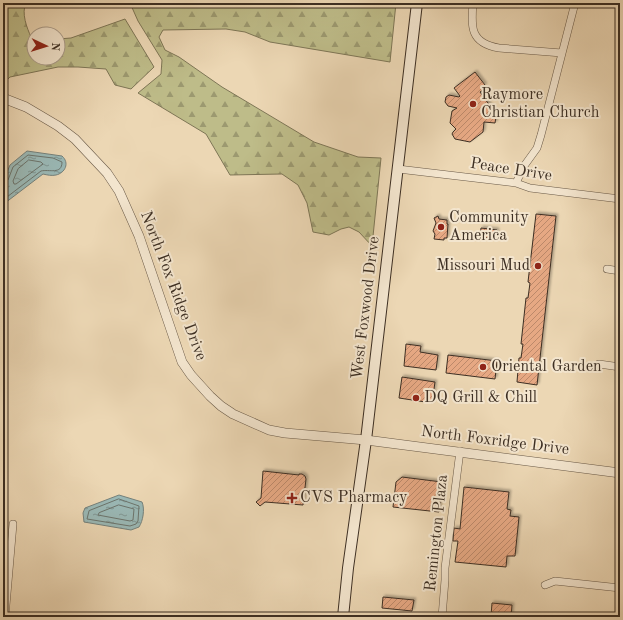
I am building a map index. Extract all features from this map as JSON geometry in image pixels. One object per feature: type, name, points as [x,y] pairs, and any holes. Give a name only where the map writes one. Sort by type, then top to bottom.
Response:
[{"type":"main road","name":"West Foxwood Drive","points":[[343,617],[348,568],[366,440],[417,3]]},
{"type":"street","points":[[473,3],[471,22],[474,34],[481,42],[493,47],[562,53]]},
{"type":"street","points":[[516,183],[524,166],[537,148],[575,3]]},
{"type":"street","name":"North Fox Ridge Drive","points":[[3,98],[26,107],[58,126],[76,139],[107,173],[119,191],[136,230],[182,362],[191,375],[210,396],[233,414],[269,430],[285,434],[366,440]]},
{"type":"street","name":"Peace Drive","points":[[398,169],[516,183],[538,189],[620,199]]},
{"type":"street","points":[[607,269],[620,271]]},
{"type":"street","points":[[599,364],[620,366]]},
{"type":"street","name":"North Foxridge Drive","points":[[366,440],[460,451],[620,473]]},
{"type":"street","name":"Remington Plaza","points":[[442,617],[446,580],[445,568],[460,451]]},
{"type":"street","points":[[5,617],[5,585],[13,524]]},
{"type":"street","points":[[545,585],[555,581],[620,588]]},
{"type":"green space","points":[[5,3],[26,3],[24,16],[26,26],[26,66],[66,66],[66,38],[125,19],[154,67],[131,89],[115,85],[106,69],[78,67],[58,67],[10,77],[3,84],[3,19]]},
{"type":"green space","points":[[130,3],[396,3],[390,62],[270,42],[245,32],[226,29],[163,30],[159,37],[165,50],[179,57],[222,87],[314,142],[358,157],[381,158],[372,246],[359,232],[349,227],[329,235],[313,232],[307,203],[298,185],[282,174],[230,175],[206,134],[138,93],[161,74],[162,60],[138,21]]},
{"type":"water","points":[[27,151],[62,156],[66,162],[66,165],[64,170],[59,174],[43,174],[5,203],[3,211],[3,182],[10,165]]},
{"type":"water","points":[[119,495],[142,502],[143,515],[142,522],[139,527],[131,530],[84,522],[83,513],[85,508]]},
{"type":"building","points":[[475,72],[485,85],[481,88],[483,90],[480,92],[493,110],[486,116],[496,117],[495,123],[484,122],[483,132],[470,142],[455,139],[452,134],[456,129],[450,123],[452,111],[457,108],[448,106],[445,102],[446,97],[449,95],[460,96],[454,88]]},
{"type":"building","points":[[536,214],[556,216],[537,385],[517,382],[519,358],[521,358],[523,344],[521,344],[526,298],[528,298],[530,283],[528,282]]},
{"type":"building","name":"Community America","points":[[438,216],[439,219],[447,220],[448,224],[447,238],[444,238],[444,240],[434,239],[435,234],[433,231],[436,223],[434,218]]},
{"type":"building","points":[[481,228],[497,230],[496,239],[480,237]]},
{"type":"building","points":[[406,344],[421,346],[420,352],[438,355],[436,370],[404,366]]},
{"type":"building","points":[[448,355],[497,361],[495,379],[446,373]]},
{"type":"building","points":[[402,377],[435,382],[432,403],[399,398]]},
{"type":"building","name":"CVS Pharmacy","points":[[263,471],[299,475],[302,474],[305,476],[306,479],[303,505],[265,502],[260,506],[256,502],[261,498]]},
{"type":"building","points":[[402,477],[442,482],[439,512],[393,507],[396,482]]},
{"type":"building","points":[[464,487],[509,492],[507,509],[511,510],[510,516],[519,517],[515,556],[507,556],[506,567],[455,562],[458,541],[453,541],[454,528],[460,529]]},
{"type":"building","points":[[383,597],[414,600],[412,611],[382,608]]},
{"type":"building","points":[[492,603],[512,605],[511,617],[491,616]]},
{"type":"place","name":"Raymore Christian Church","points":[[473,104]]},
{"type":"place","name":"Community America","points":[[441,227]]},
{"type":"place","name":"Missouri Mud","points":[[538,266]]},
{"type":"place","name":"Oriental Garden","points":[[483,367]]},
{"type":"place","name":"DQ Grill & Chill","points":[[416,398]]},
{"type":"place","name":"CVS Pharmacy","points":[[292,498]]}]
